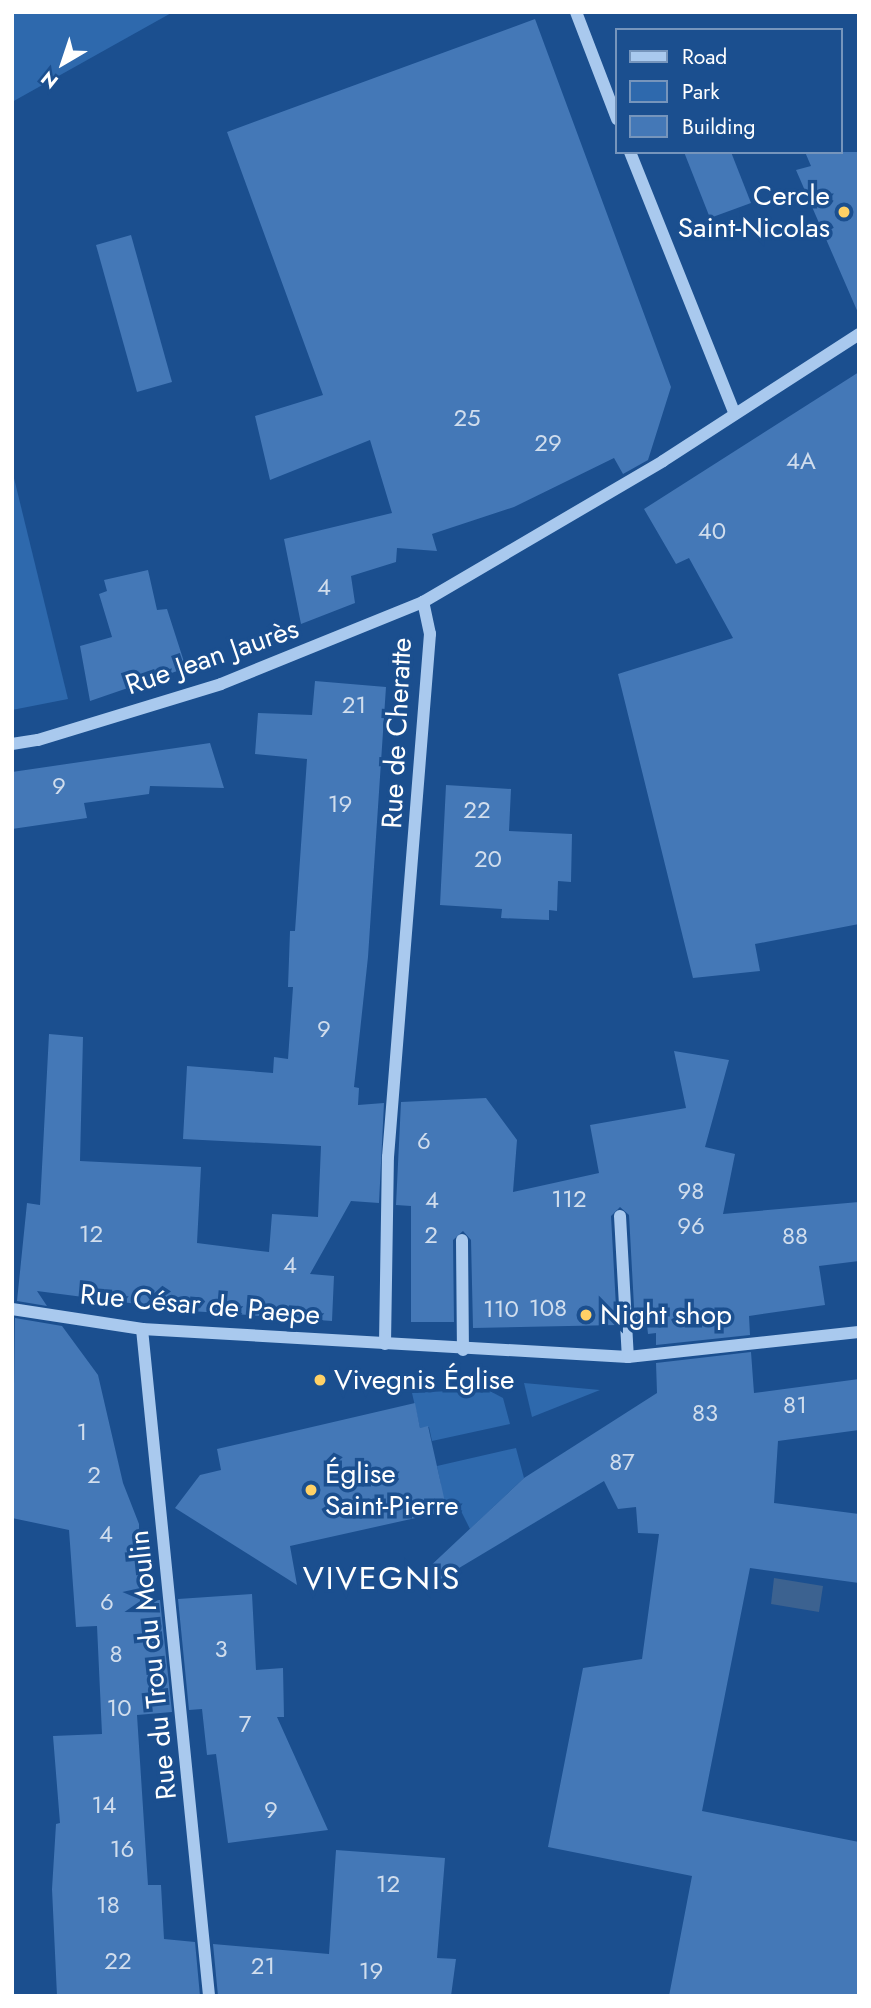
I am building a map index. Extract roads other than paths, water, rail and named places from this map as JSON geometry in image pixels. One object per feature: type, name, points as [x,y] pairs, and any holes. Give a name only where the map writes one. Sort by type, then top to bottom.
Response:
[{"type":"street","points":[[576,12],[616,116]]},
{"type":"street","points":[[631,154],[735,414]]},
{"type":"street","name":"Rue de Cheratte","points":[[385,1344],[388,1157],[430,634],[423,602],[735,414],[859,334]]},
{"type":"street","name":"Rue Jean Jaurès","points":[[12,744],[38,740],[221,684],[423,602]]},
{"type":"street","points":[[620,1216],[628,1357]]},
{"type":"street","points":[[463,1240],[463,1350]]},
{"type":"street","name":"Rue César de Paepe","points":[[12,1309],[142,1329],[463,1350],[628,1357],[859,1332]]},
{"type":"street","name":"Rue du Trou du Moulin","points":[[142,1329],[209,1996]]},
{"type":"place","name":"Cercle Saint-Nicolas","points":[[844,212]]},
{"type":"place","name":"Night shop","points":[[586,1315]]},
{"type":"place","name":"Vivegnis Église","points":[[320,1380]]},
{"type":"place","name":"Église Saint-Pierre","points":[[311,1490]]},
{"type":"district","name":"VIVEGNIS","points":[[382,1578]]}]
